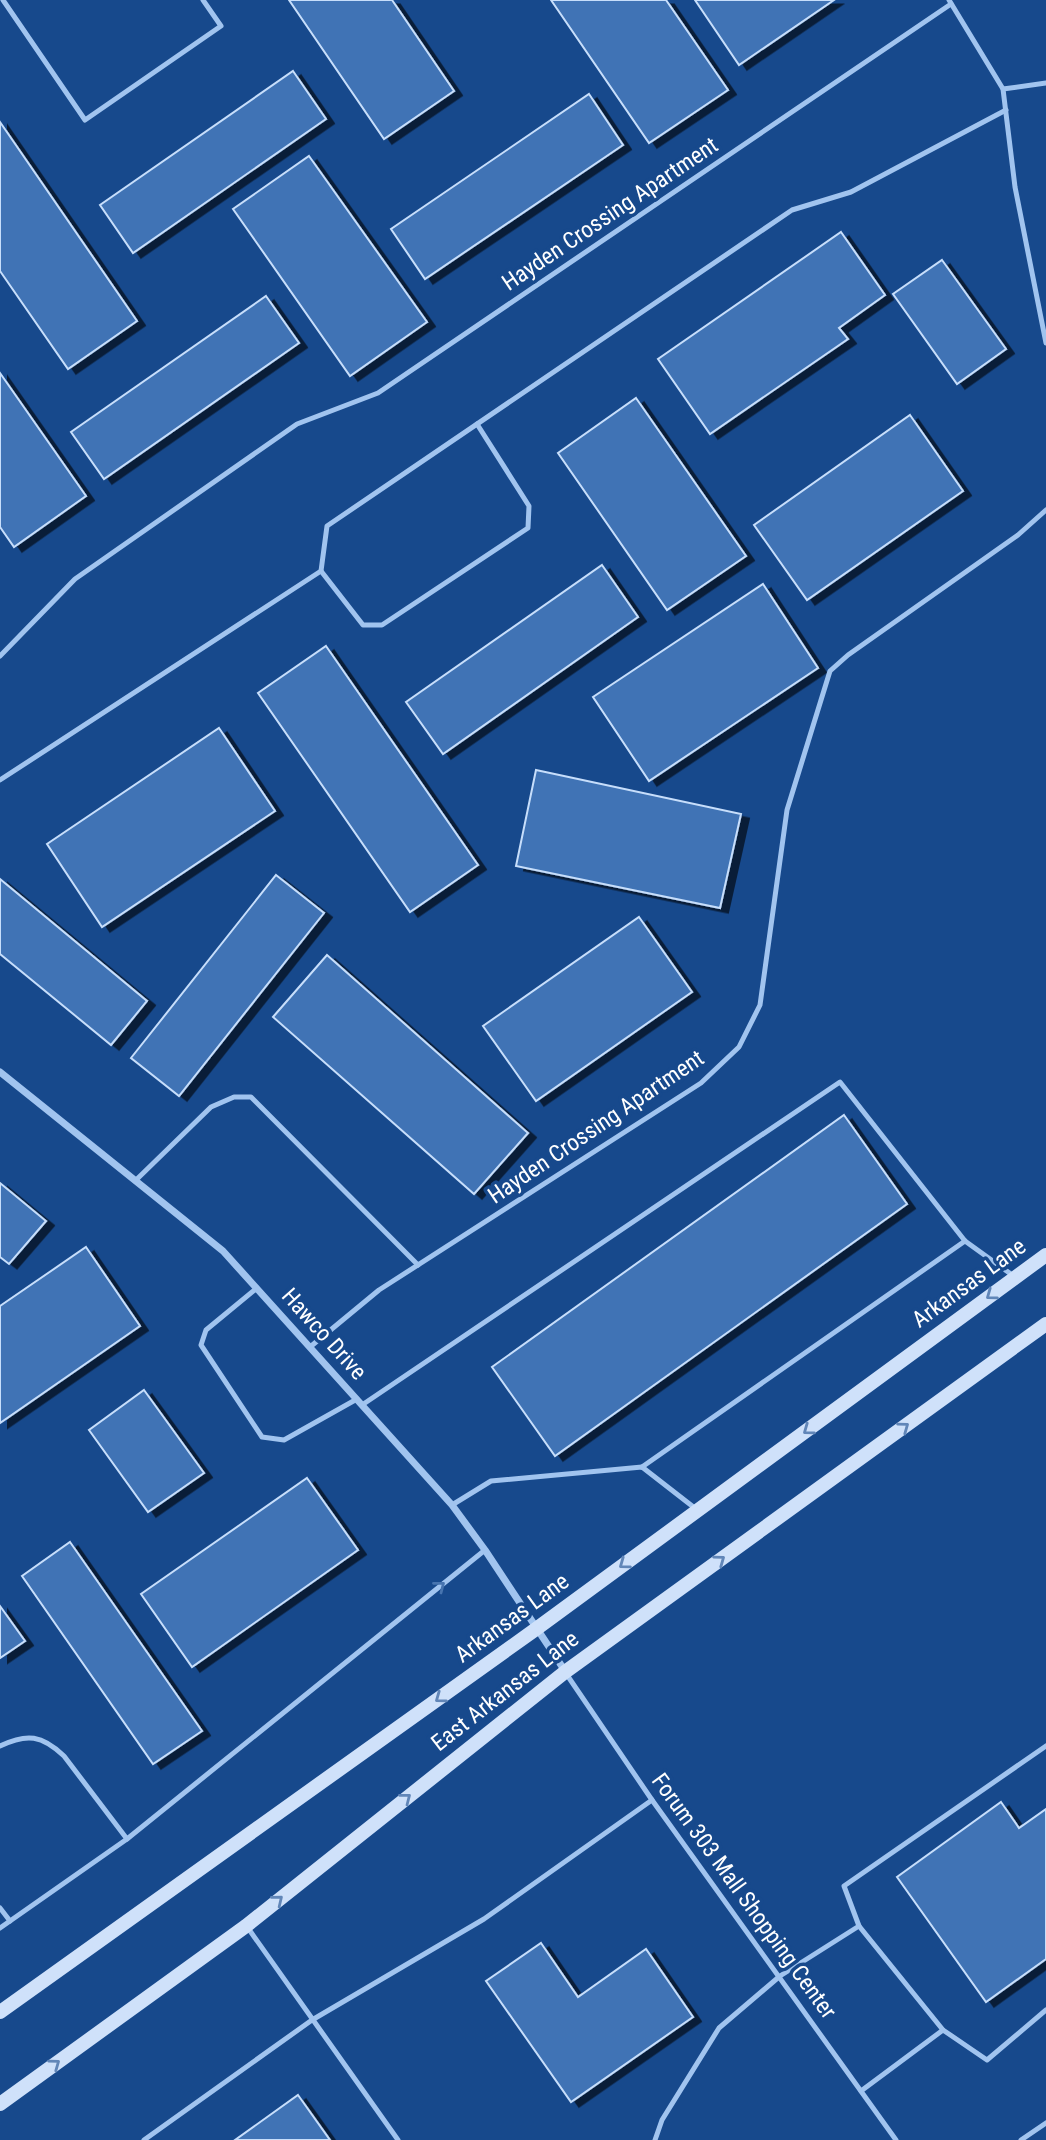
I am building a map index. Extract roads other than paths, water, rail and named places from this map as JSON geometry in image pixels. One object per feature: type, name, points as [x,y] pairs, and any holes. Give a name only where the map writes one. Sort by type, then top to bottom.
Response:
[{"type":"main road","name":"Arkansas Lane","points":[[0,2012],[536,1629],[1046,1255]]},
{"type":"main road","name":"East Arkansas Lane","points":[[0,2104],[246,1926],[565,1672],[1046,1324]]},
{"type":"street","name":"Hawco Drive","points":[[0,1072],[223,1251],[452,1505],[485,1550],[565,1672]]},
{"type":"lane","points":[[3,0],[86,120],[221,26],[203,0]]},
{"type":"lane","name":"Hayden Crossing Apartment","points":[[0,655],[75,579],[297,424],[378,393],[950,2],[1003,89],[1015,187],[1046,343]]},
{"type":"lane","points":[[1003,89],[1046,83]]},
{"type":"lane","points":[[477,424],[530,506],[528,528],[382,625],[363,625],[321,570],[327,526],[477,424],[792,210],[851,192],[1006,110]]},
{"type":"lane","name":"Hayden Crossing Apartment","points":[[310,1347],[379,1290],[701,1083],[739,1047],[760,1005],[787,810],[830,671],[848,655],[1018,535],[1046,510]]},
{"type":"lane","points":[[0,780],[321,570]]},
{"type":"lane","points":[[257,1288],[206,1330],[201,1345],[262,1437],[284,1440],[359,1402],[840,1082],[965,1241],[1015,1277]]},
{"type":"lane","points":[[135,1181],[211,1108],[234,1097],[251,1097],[418,1265]]},
{"type":"lane","points":[[452,1505],[491,1481],[642,1467],[965,1241]]},
{"type":"lane","points":[[642,1467],[698,1510]]},
{"type":"lane","points":[[0,1928],[127,1839],[485,1550]]},
{"type":"lane","name":"Forum 303 Mall Shopping Center","points":[[565,1672],[652,1800],[895,2140]]},
{"type":"lane","points":[[0,1745],[27,1736],[52,1745],[64,1756],[127,1839]]},
{"type":"lane","points":[[1046,1746],[844,1886],[859,1926],[943,2030],[987,2060],[1046,2010]]},
{"type":"lane","points":[[144,2140],[312,2020],[484,1919],[652,1800]]},
{"type":"lane","points":[[0,1908],[10,1921]]},
{"type":"lane","points":[[246,1926],[398,2140]]},
{"type":"lane","points":[[655,2140],[662,2120],[719,2028],[780,1976],[859,1926]]},
{"type":"lane","points":[[861,2091],[943,2030]]},
{"type":"lane","points":[[1021,2140],[1046,2123]]}]
